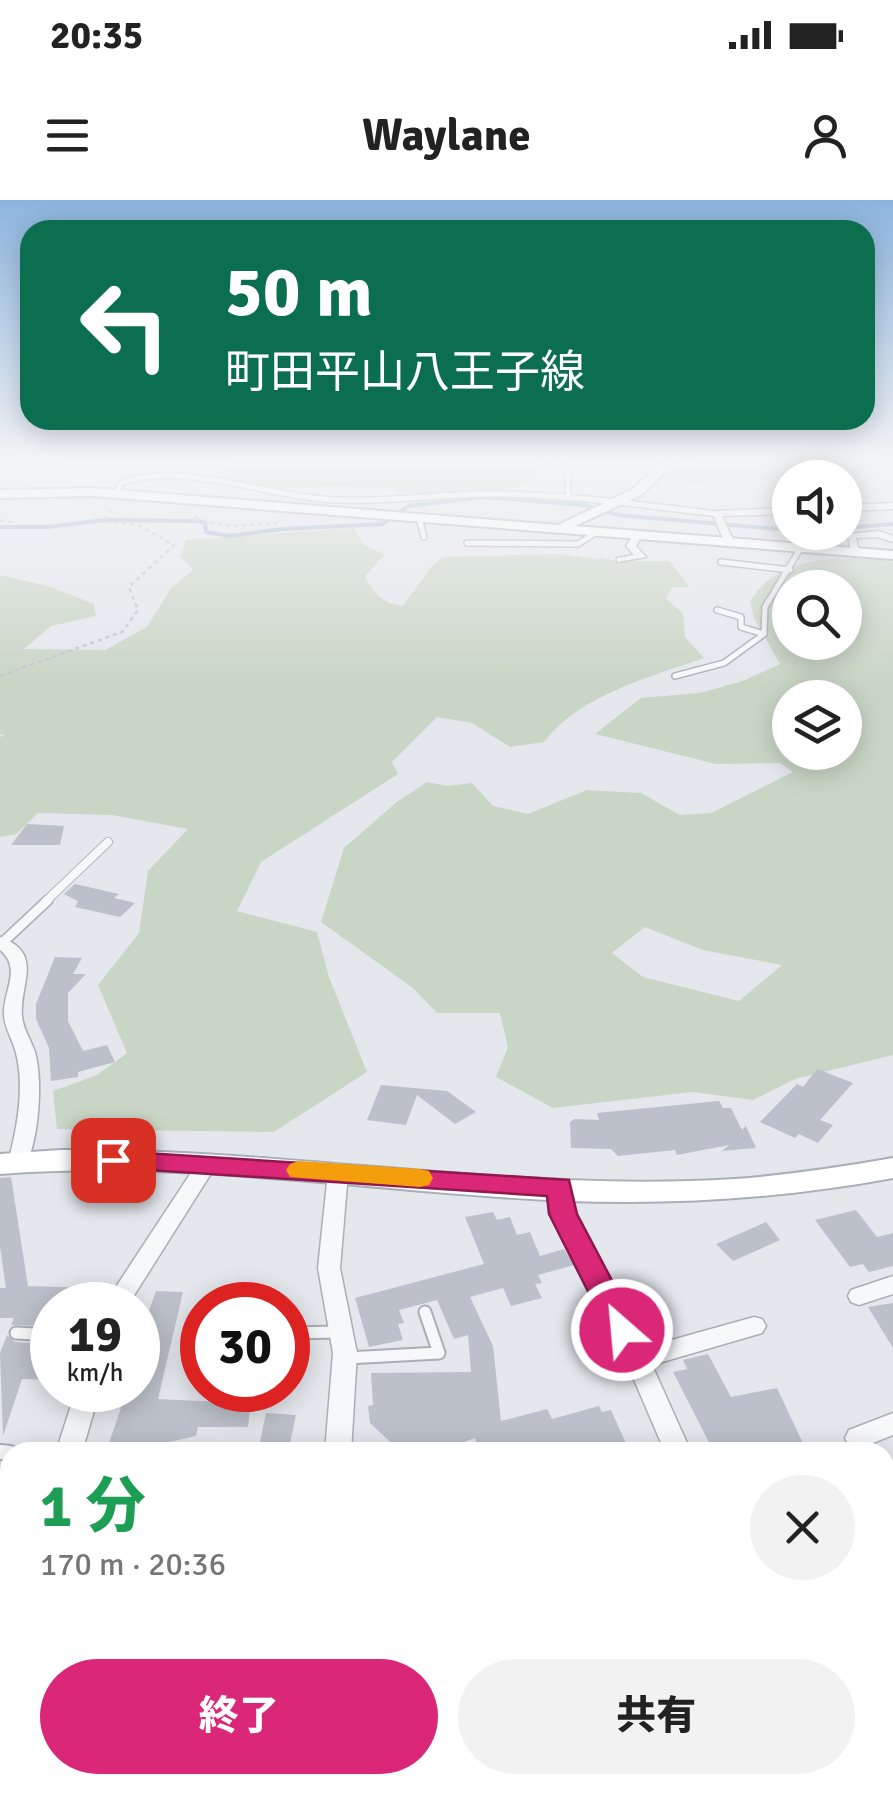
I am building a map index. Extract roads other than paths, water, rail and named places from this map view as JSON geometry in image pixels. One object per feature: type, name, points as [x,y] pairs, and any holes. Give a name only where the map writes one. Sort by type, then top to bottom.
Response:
[{"type":"street","points":[[614,534],[772,547]]},
{"type":"street","points":[[726,534],[730,544]]},
{"type":"street","points":[[854,552],[851,536],[874,534]]},
{"type":"street","points":[[620,560],[640,558],[631,546],[637,536]]},
{"type":"street","points":[[818,550],[893,555]]},
{"type":"street","points":[[1,943],[14,951],[22,974],[12,1014],[26,1055],[27,1134],[9,1163]]},
{"type":"street","points":[[9,1163],[113,1160],[559,1187],[740,1191],[818,1184],[893,1168]]},
{"type":"street","points":[[131,1282],[208,1164]]},
{"type":"street","points":[[338,1173],[329,1268],[345,1358],[339,1442]]},
{"type":"street","points":[[559,1187],[563,1214],[638,1359],[674,1442]]},
{"type":"street","points":[[860,1296],[893,1285]]},
{"type":"street","points":[[638,1359],[754,1326]]},
{"type":"street","points":[[72,1442],[81,1412]]},
{"type":"street","points":[[858,1438],[893,1424]]},
{"type":"lane","points":[[467,544],[578,544],[592,534]]},
{"type":"lane","points":[[721,562],[790,570],[800,550]]},
{"type":"lane","points":[[675,676],[721,667],[750,649],[764,634],[764,607],[772,596]]},
{"type":"lane","points":[[717,610],[741,617],[742,627],[764,634]]},
{"type":"lane","points":[[734,639],[737,647],[750,649]]},
{"type":"lane","points":[[1,943],[108,842]]},
{"type":"lane","points":[[345,1358],[439,1353],[425,1312]]},
{"type":"lane","points":[[310,1333],[342,1332]]},
{"type":"lane","points":[[16,1333],[30,1334]]},
{"type":"waterway","points":[[220,534],[242,534]]}]
